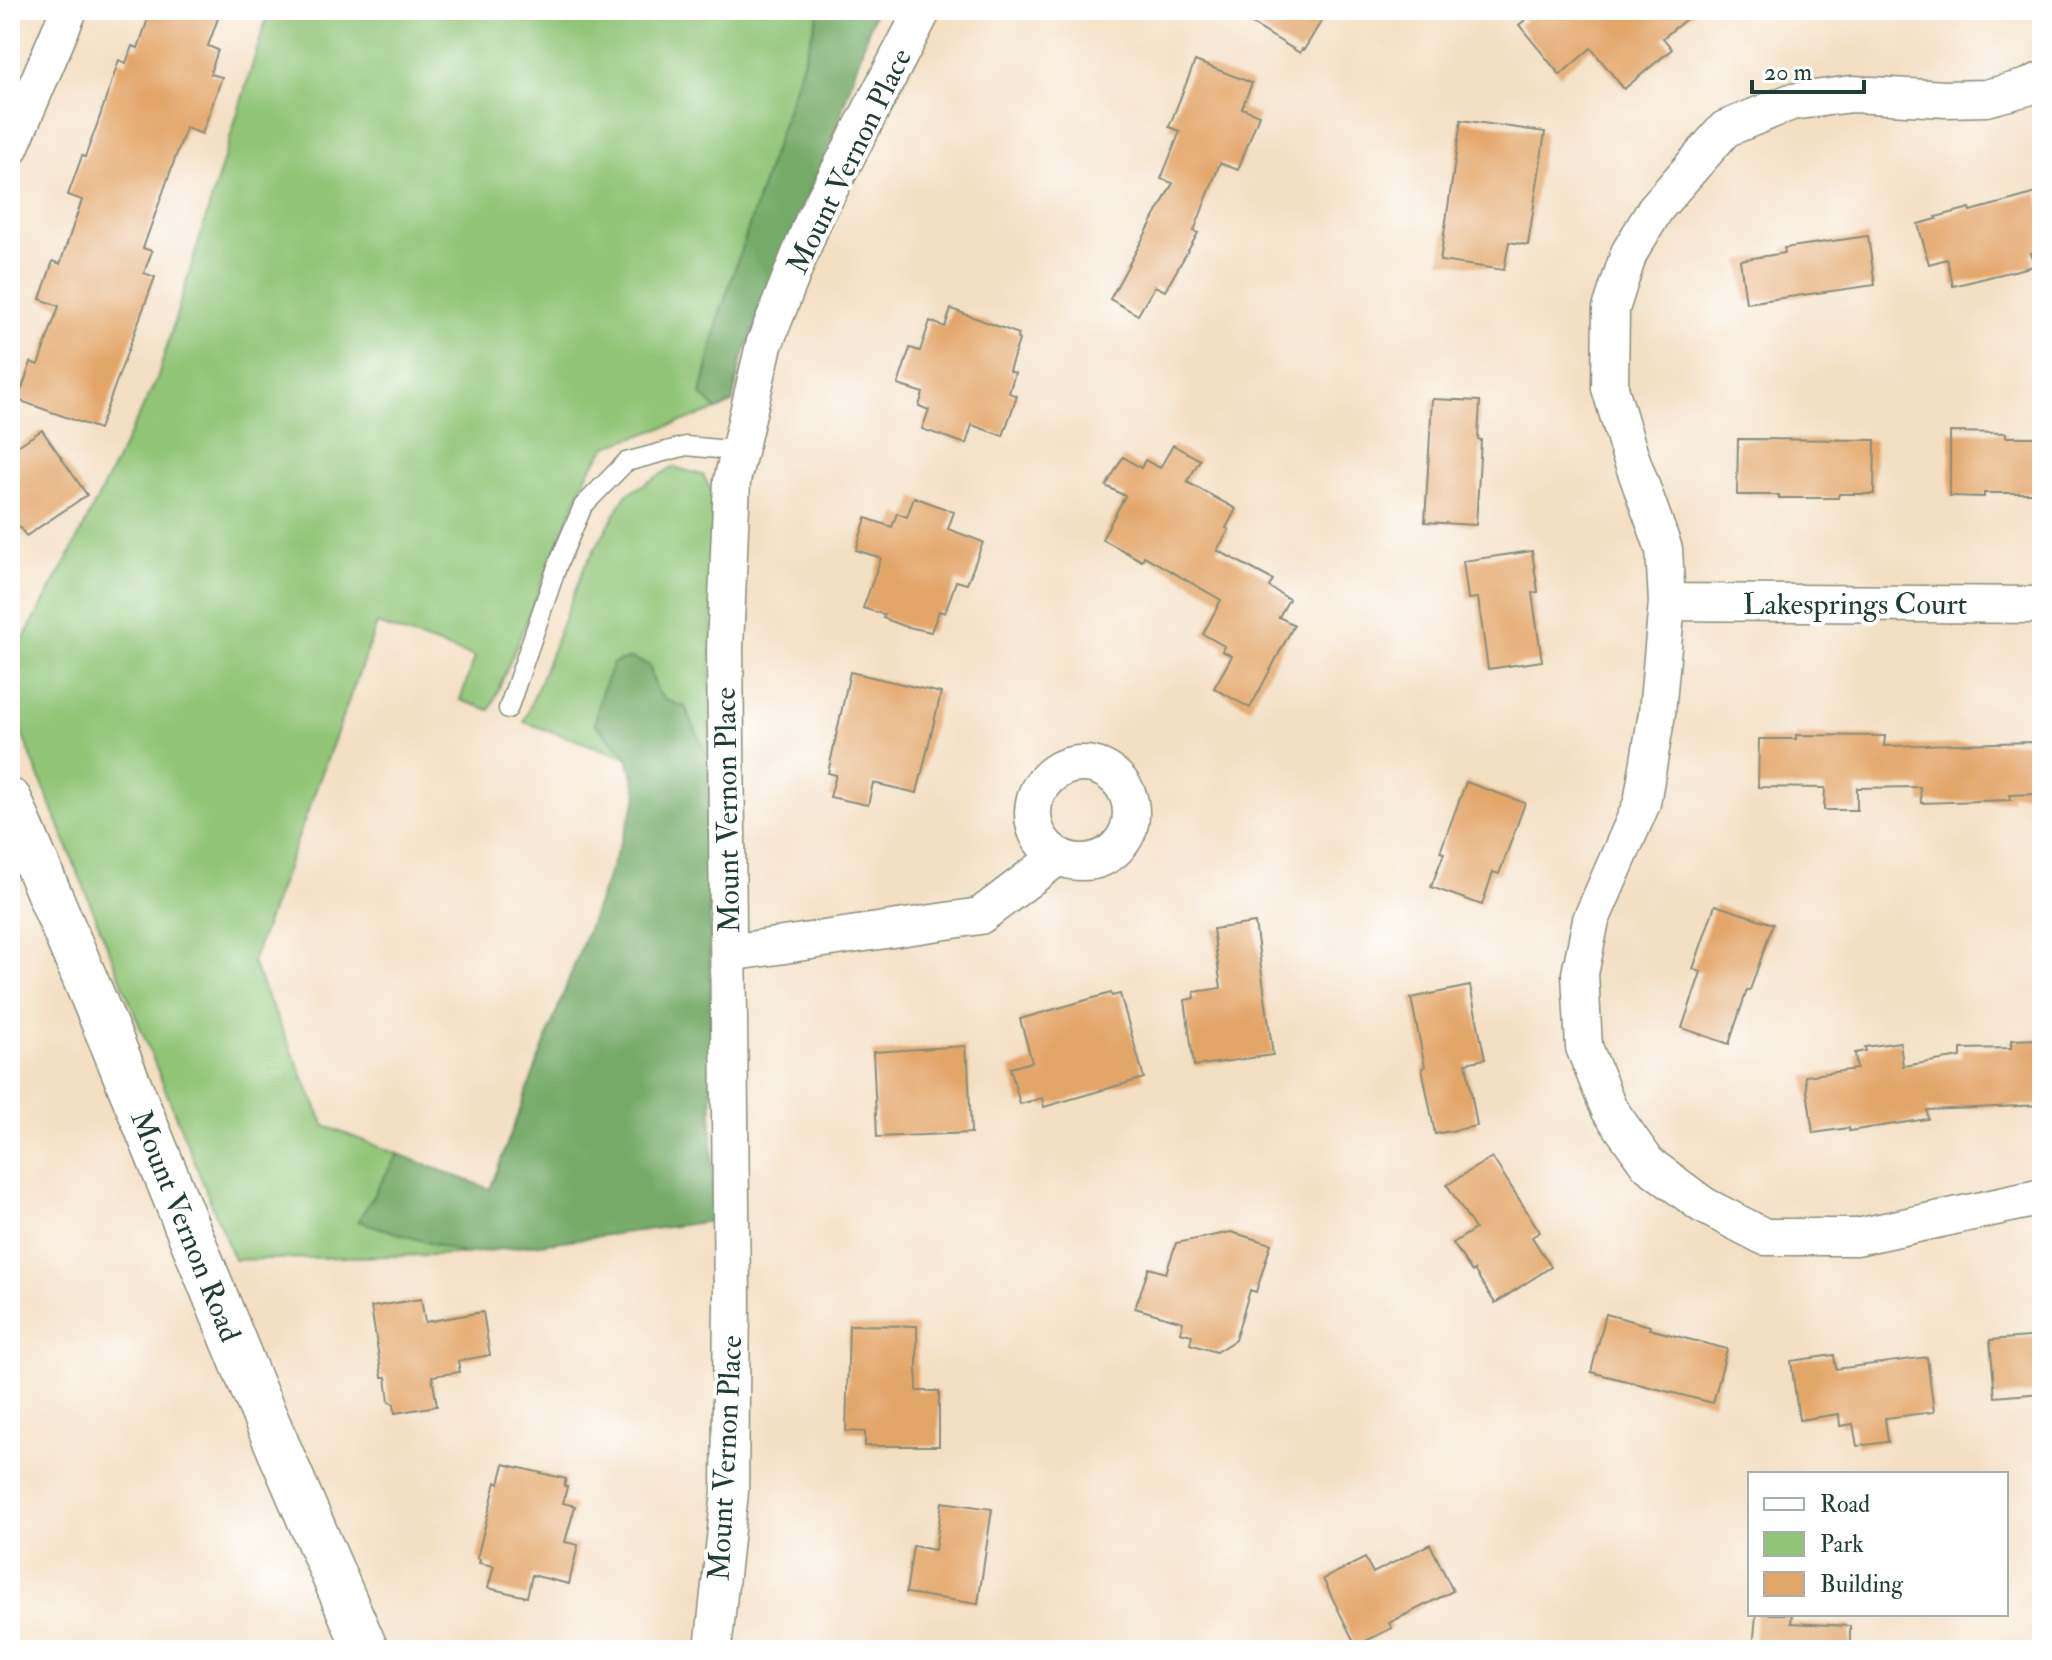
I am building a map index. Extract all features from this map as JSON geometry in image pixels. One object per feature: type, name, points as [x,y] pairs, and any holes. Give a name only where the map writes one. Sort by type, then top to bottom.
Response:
[{"type":"main road","name":"Mount Vernon Road","points":[[10,801],[253,1389],[366,1650]]},
{"type":"street","points":[[10,148],[69,10]]},
{"type":"street","name":"Mount Vernon Place","points":[[713,1650],[730,1492],[732,1330],[725,647],[732,481],[764,345],[813,221],[923,10]]},
{"type":"street","points":[[2042,80],[1986,98],[1852,94],[1791,102],[1725,129],[1656,208],[1629,253],[1611,309],[1610,388],[1664,549],[1667,602],[1657,713],[1642,803],[1591,920],[1580,974],[1584,1047],[1609,1109],[1648,1164],[1703,1205],[1765,1237],[1857,1237],[2042,1197]]},
{"type":"street","name":"Lakesprings Court","points":[[1667,602],[2042,605]]},
{"type":"street","points":[[729,953],[980,916],[1059,856]]},
{"type":"lane","points":[[508,709],[558,564],[583,506],[626,462],[686,446],[739,451]]},
{"type":"green space","points":[[269,10],[820,10],[719,317],[701,394],[717,410],[607,446],[587,474],[490,710],[460,700],[475,657],[377,624],[252,962],[325,1126],[398,1154],[359,1221],[465,1254],[234,1260],[10,704],[10,663],[68,558],[157,379]]},
{"type":"green space","points":[[820,10],[875,10],[835,131],[741,361],[732,403],[717,410],[701,395],[719,317]]},
{"type":"green space","points":[[673,467],[703,475],[716,500],[708,758],[685,707],[659,694],[649,665],[595,723],[628,758],[524,722],[584,568],[626,495]]},
{"type":"green space","points":[[631,658],[649,665],[656,689],[662,697],[685,707],[708,758],[713,1221],[465,1254],[358,1221],[398,1154],[490,1189],[638,796],[628,758],[595,723],[601,693],[613,663]]},
{"type":"building","points":[[151,10],[221,10],[208,46],[218,50],[210,74],[222,77],[202,134],[186,128],[143,248],[152,251],[144,273],[155,277],[99,429],[18,400],[31,362],[38,365],[59,306],[40,299],[53,261],[60,264],[82,200],[68,195],[82,156],[85,157],[119,60],[126,63],[132,46],[138,48]]},
{"type":"building","points":[[1229,10],[1328,10],[1300,53]]},
{"type":"building","points":[[1537,10],[1697,10],[1663,38],[1672,49],[1624,89],[1591,48],[1560,75],[1519,25]]},
{"type":"building","points":[[1195,61],[1252,83],[1242,108],[1259,115],[1238,170],[1220,163],[1194,231],[1198,233],[1165,291],[1155,286],[1138,315],[1110,299],[1173,183],[1161,179],[1180,131],[1169,127]]},
{"type":"building","points":[[1461,120],[1545,132],[1528,245],[1509,242],[1504,270],[1440,261]]},
{"type":"building","points":[[2037,193],[2042,212],[2042,250],[2031,253],[2034,266],[1953,286],[1947,259],[1929,264],[1918,224]]},
{"type":"building","points":[[1868,236],[1875,285],[1746,303],[1740,260],[1785,253],[1784,248]]},
{"type":"building","points":[[951,309],[1019,334],[1009,371],[1015,373],[1009,393],[1017,396],[1003,436],[972,425],[966,444],[922,429],[929,410],[919,406],[923,393],[898,385],[910,348],[920,351],[930,321],[945,327]]},
{"type":"building","points":[[1432,399],[1480,401],[1476,525],[1425,522]]},
{"type":"building","points":[[42,430],[87,495],[26,536],[10,513],[10,451]]},
{"type":"building","points":[[1950,432],[2042,437],[2042,493],[1950,496]]},
{"type":"building","points":[[1738,439],[1875,440],[1874,494],[1839,494],[1838,498],[1737,495]]},
{"type":"building","points":[[1173,445],[1200,460],[1187,482],[1236,509],[1226,528],[1229,530],[1217,550],[1273,580],[1269,587],[1289,599],[1279,617],[1294,625],[1250,708],[1214,688],[1232,656],[1222,651],[1224,646],[1203,634],[1221,600],[1144,556],[1142,561],[1102,539],[1125,496],[1106,486],[1123,457],[1141,468],[1145,460],[1160,468]]},
{"type":"building","points":[[914,497],[954,512],[948,529],[983,542],[967,584],[956,581],[945,613],[939,611],[931,632],[904,626],[883,618],[885,615],[863,608],[881,558],[856,550],[866,518],[892,527],[897,513],[907,517]]},
{"type":"building","points":[[1532,551],[1538,592],[1532,593],[1542,661],[1488,669],[1478,598],[1468,599],[1463,561]]},
{"type":"building","points":[[850,672],[941,693],[917,793],[873,783],[868,805],[830,797],[836,775],[828,773]]},
{"type":"building","points":[[1796,735],[1885,736],[1884,746],[2034,742],[2036,794],[2010,795],[2011,800],[1921,803],[1920,787],[1857,788],[1857,810],[1824,810],[1825,788],[1758,787],[1759,739],[1796,739]]},
{"type":"building","points":[[1466,782],[1525,803],[1499,874],[1493,872],[1482,905],[1431,887],[1444,853],[1440,852]]},
{"type":"building","points":[[1715,905],[1773,924],[1729,1044],[1682,1028],[1701,972],[1693,969]]},
{"type":"building","points":[[1255,923],[1273,1055],[1194,1066],[1185,1000],[1195,998],[1194,992],[1221,988],[1213,929]]},
{"type":"building","points":[[1470,986],[1485,1059],[1466,1063],[1477,1126],[1435,1134],[1411,998]]},
{"type":"building","points":[[1111,993],[1112,996],[1120,994],[1144,1078],[1044,1107],[1042,1098],[1020,1104],[1010,1068],[1032,1062],[1020,1019]]},
{"type":"building","points":[[2042,1039],[2042,1105],[1927,1110],[1928,1119],[1813,1133],[1805,1076],[1857,1069],[1855,1053],[1866,1051],[1865,1047],[1900,1042],[1903,1066],[1961,1057],[1961,1049],[2011,1048],[2011,1040]]},
{"type":"building","points":[[965,1046],[971,1133],[877,1137],[873,1052]]},
{"type":"building","points":[[1492,1157],[1540,1232],[1532,1237],[1551,1267],[1495,1303],[1453,1243],[1475,1229],[1447,1185]]},
{"type":"building","points":[[1231,1232],[1271,1244],[1256,1292],[1250,1290],[1235,1340],[1216,1352],[1190,1344],[1192,1335],[1180,1332],[1183,1322],[1135,1308],[1149,1268],[1166,1273],[1176,1243]]},
{"type":"building","points":[[421,1299],[425,1322],[483,1312],[490,1355],[458,1361],[460,1372],[432,1376],[437,1406],[395,1413],[394,1404],[389,1402],[386,1377],[382,1377],[371,1307]]},
{"type":"building","points":[[1606,1314],[1650,1326],[1649,1329],[1727,1349],[1713,1403],[1591,1372]]},
{"type":"building","points":[[849,1325],[917,1326],[917,1391],[939,1391],[939,1446],[865,1446],[865,1432],[846,1431]]},
{"type":"building","points":[[2042,1336],[2042,1393],[1995,1397],[1990,1340]]},
{"type":"building","points":[[1834,1355],[1836,1369],[1927,1357],[1934,1412],[1885,1418],[1888,1442],[1857,1446],[1853,1424],[1840,1426],[1839,1414],[1799,1420],[1791,1361]]},
{"type":"building","points":[[504,1464],[566,1479],[563,1503],[575,1506],[565,1542],[578,1545],[569,1584],[532,1575],[527,1597],[488,1588],[494,1566],[479,1563],[480,1559],[477,1558],[496,1482],[499,1484]]},
{"type":"building","points":[[942,1502],[992,1509],[978,1604],[906,1593],[913,1546],[935,1550]]},
{"type":"building","points":[[1430,1544],[1453,1591],[1389,1623],[1392,1628],[1356,1646],[1323,1579],[1365,1558],[1373,1573]]},
{"type":"building","points":[[1756,1616],[1792,1616],[1791,1623],[1850,1626],[1850,1650],[1753,1650]]}]
